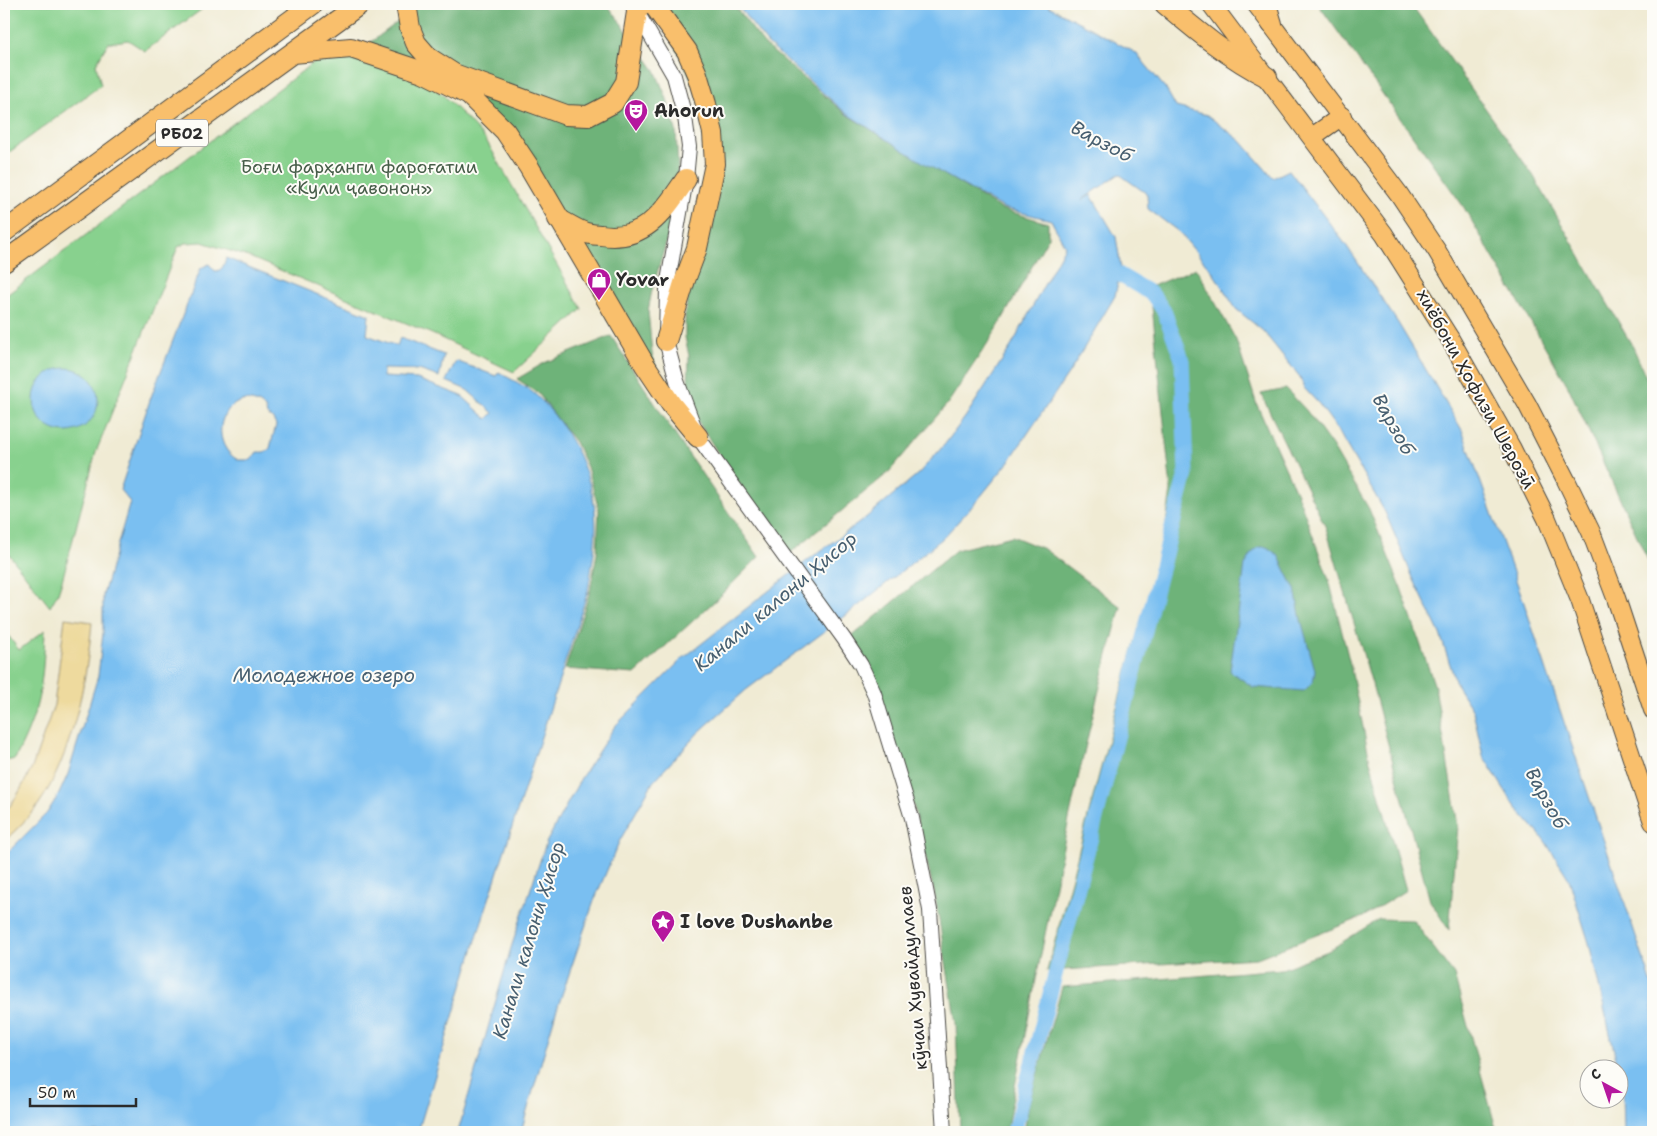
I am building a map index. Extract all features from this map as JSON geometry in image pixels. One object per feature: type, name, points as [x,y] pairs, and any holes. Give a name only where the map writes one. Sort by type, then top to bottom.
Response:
[{"type":"highway","name":"РБ02","points":[[4,262],[360,4]]},
{"type":"highway","points":[[406,4],[410,28],[416,43],[429,58],[454,74],[566,115],[588,116],[613,103],[626,82],[640,6]]},
{"type":"highway","points":[[1165,4],[1220,48],[1267,77]]},
{"type":"highway","points":[[1266,4],[1272,24]]},
{"type":"highway","name":"РБ02","points":[[4,232],[306,6]]},
{"type":"highway","points":[[640,6],[687,51],[704,96],[713,133],[715,164],[697,248],[684,280],[666,341]]},
{"type":"highway","points":[[293,53],[351,48],[423,72],[469,95],[505,131],[529,168],[645,365],[671,404],[698,437]]},
{"type":"highway","points":[[558,218],[586,233],[611,237],[631,234],[652,223],[667,207],[686,179]]},
{"type":"main road","name":"хиёбони Ҳофизи Шерозӣ","points":[[1211,4],[1384,234],[1425,297],[1474,380],[1537,499],[1580,600],[1653,822]]},
{"type":"main road","name":"хиёбони Ҳофизи Шерозӣ","points":[[1256,4],[1399,194],[1437,251],[1527,404],[1591,532],[1616,598],[1653,710]]},
{"type":"main road","points":[[1312,137],[1342,116]]},
{"type":"street","name":"кӯчаи Хувайдуллаев","points":[[640,6],[674,76],[685,117],[688,147],[686,179],[667,287],[666,341],[677,381],[698,437],[844,639],[861,665],[874,693],[912,818],[930,910],[944,1132]]},
{"type":"green space","points":[[4,4],[209,4],[145,51],[128,40],[108,43],[96,64],[101,85],[4,156]]},
{"type":"green space","points":[[422,4],[607,4],[655,70],[667,99],[676,130],[678,167],[669,233],[652,290],[648,311],[652,353],[657,370],[506,126],[367,45]]},
{"type":"green space","points":[[655,4],[733,4],[764,44],[847,115],[1001,209],[1048,223],[1048,238],[997,329],[948,403],[888,473],[789,554],[779,537],[729,470],[693,414],[688,383],[689,356],[685,337],[685,314],[716,132]]},
{"type":"green space","points":[[1318,4],[1411,4],[1533,175],[1633,347],[1653,393],[1653,571],[1568,386],[1463,206]]},
{"type":"green space","name":"Боғи фарҳанги фароғатии «Кули ҷавонон»","points":[[338,44],[423,81],[441,93],[486,140],[582,309],[514,372],[432,334],[249,257],[202,242],[186,243],[178,247],[96,452],[63,577],[58,593],[50,607],[4,548],[4,297]]},
{"type":"green space","points":[[1196,268],[1236,340],[1257,405],[1300,501],[1329,580],[1350,664],[1370,761],[1406,890],[1363,917],[1257,958],[1047,971],[1164,537],[1171,490],[1150,287]]},
{"type":"green space","points":[[611,336],[678,439],[759,557],[718,598],[635,674],[565,669],[590,591],[597,553],[599,510],[587,467],[575,442],[538,393],[517,379],[544,363]]},
{"type":"green space","points":[[1286,389],[1306,410],[1332,446],[1369,509],[1400,585],[1435,687],[1458,826],[1449,930],[1430,901],[1372,684],[1326,528],[1261,394]]},
{"type":"green space","points":[[1012,536],[1044,549],[1121,607],[1073,802],[1006,1132],[960,1132],[956,1023],[935,896],[914,808],[849,639],[956,550]]},
{"type":"green space","points":[[4,630],[19,650],[45,630],[42,679],[36,708],[27,734],[15,759],[6,761],[4,759]]},
{"type":"green space","points":[[1379,919],[1413,920],[1454,975],[1497,1132],[1024,1132],[1029,1103],[1062,987],[1282,969],[1328,951]]},
{"type":"sand","points":[[65,618],[92,622],[82,693],[76,717],[60,765],[50,786],[34,810],[4,842],[4,811],[18,794],[32,768],[54,705]]},
{"type":"water","points":[[736,4],[1045,4],[1136,53],[1166,89],[1176,107],[1207,115],[1241,141],[1273,178],[1289,170],[1346,245],[1398,323],[1462,430],[1521,594],[1653,987],[1653,1132],[1624,1132],[1623,1108],[1630,1108],[1630,1058],[1616,1058],[1589,943],[1569,879],[1545,841],[1515,806],[1483,756],[1473,711],[1457,686],[1440,634],[1413,578],[1385,512],[1337,429],[1319,404],[1304,388],[1300,377],[1263,331],[1236,309],[1212,271],[1179,232],[1148,209],[1147,194],[1119,174],[1082,200],[1091,195],[1116,237],[1121,268],[1115,296],[1069,373],[1007,464],[943,538],[848,614],[746,690],[698,733],[653,782],[619,842],[594,901],[555,1015],[521,1132],[458,1132],[511,948],[546,843],[581,778],[615,726],[682,659],[808,560],[863,520],[919,473],[945,444],[966,416],[1012,345],[1065,246],[1051,220],[1003,208],[924,163],[847,114],[767,43]]},
{"type":"water","name":"Молодежное озеро","points":[[226,258],[369,315],[367,335],[397,346],[400,338],[444,355],[439,377],[419,370],[383,369],[383,377],[417,379],[462,396],[487,419],[493,413],[467,390],[446,381],[456,361],[496,376],[499,372],[534,393],[559,421],[568,435],[583,464],[588,480],[595,511],[596,531],[588,591],[480,927],[418,1132],[4,1132],[4,856],[47,813],[59,794],[68,774],[98,676],[103,633],[103,595],[130,502],[120,490],[151,397],[201,268],[209,264],[215,271],[218,271],[223,267]],"holes":[[[246,400],[257,402],[262,406],[276,425],[268,450],[257,452],[251,460],[238,460],[230,454],[224,445],[221,427],[223,417],[228,410],[236,403]]]},
{"type":"water","points":[[66,368],[78,370],[89,377],[96,388],[98,400],[96,412],[89,423],[78,430],[66,432],[54,430],[43,423],[36,412],[34,400],[36,388],[43,377],[54,370]]},
{"type":"water","points":[[1259,547],[1267,547],[1278,555],[1295,589],[1301,620],[1315,670],[1313,682],[1304,691],[1253,687],[1230,671],[1245,565],[1253,552]]},
{"type":"waterway","points":[[1014,1132],[1186,474],[1182,359],[1164,311],[1152,294],[1103,265]]},
{"type":"place","name":"Ahorun","points":[[636,132]]},
{"type":"place","name":"Yovar","points":[[599,301]]},
{"type":"place","name":"I love Dushanbe","points":[[663,943]]},
{"type":"water label","name":"Варзоб","points":[[1102,141]]},
{"type":"water label","name":"Варзоб","points":[[1394,424]]},
{"type":"water label","name":"Канали калони Ҳисор","points":[[775,601]]},
{"type":"water label","name":"Варзоб","points":[[1547,798]]},
{"type":"water label","name":"Канали калони Ҳисор","points":[[528,940]]}]
